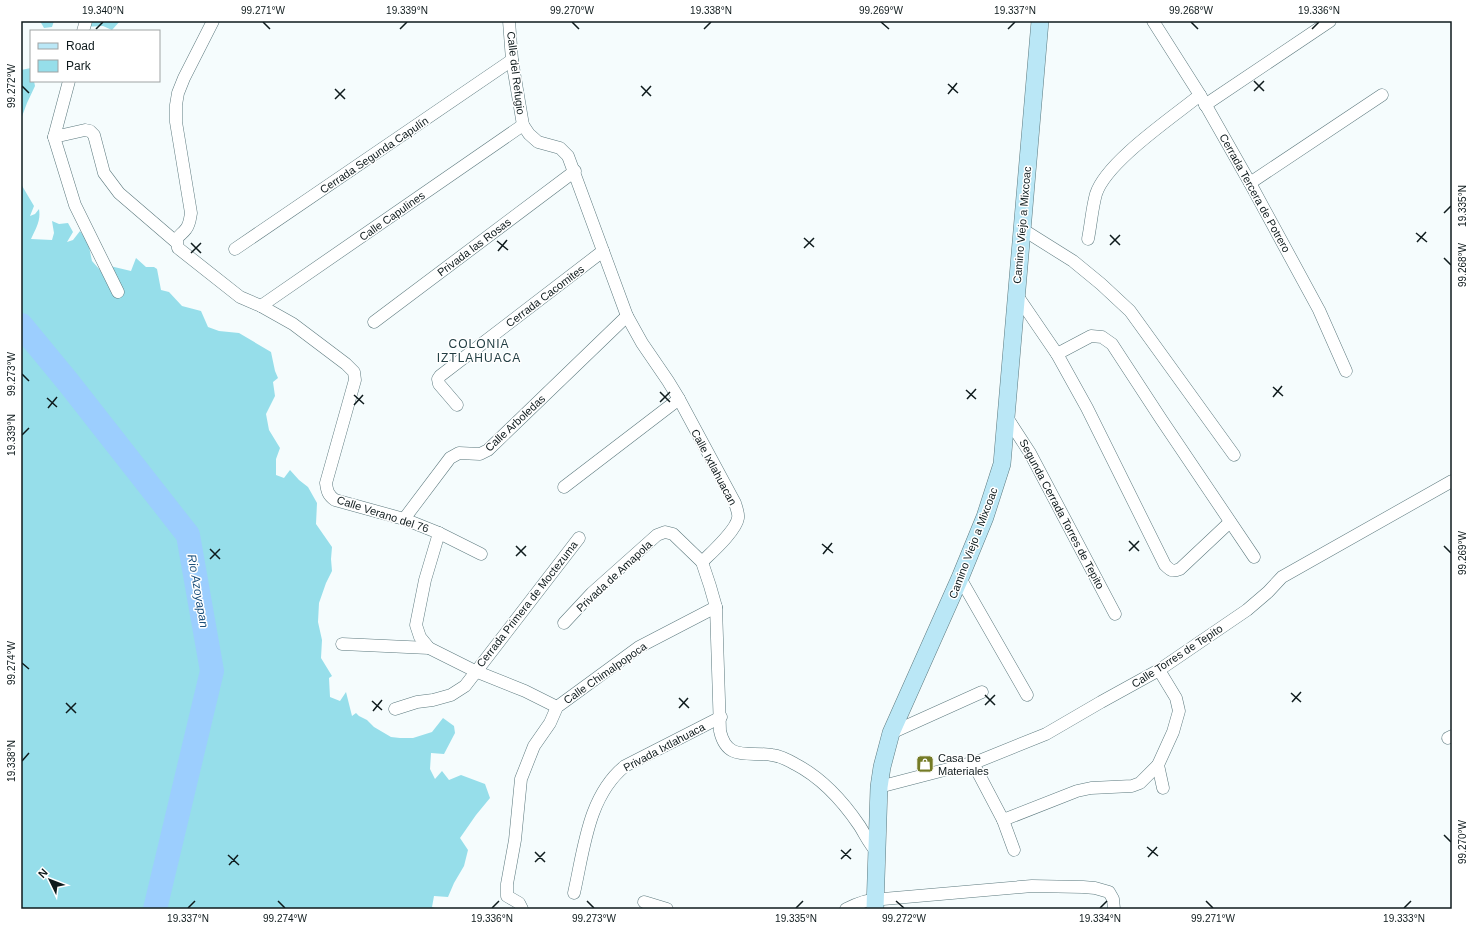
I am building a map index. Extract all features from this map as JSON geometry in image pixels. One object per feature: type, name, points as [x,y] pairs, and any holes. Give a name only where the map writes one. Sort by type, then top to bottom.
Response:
[{"type":"main road","name":"Camino Viejo a Mixcoac","points":[[875,904],[882,766],[892,733],[985,517],[1002,464],[1040,21]]},
{"type":"street","points":[[176,242],[178,236],[187,228],[190,222],[191,213],[176,122],[178,93],[213,21]]},
{"type":"street","name":"Calle del Refugio","points":[[509,21],[512,60],[523,125]]},
{"type":"street","name":"Cerrada Tercera de Potrero","points":[[1153,21],[1202,100],[1250,183],[1319,310],[1346,371]]},
{"type":"street","points":[[1088,239],[1096,193],[1106,176],[1130,151],[1202,100],[1330,21]]},
{"type":"street","name":"Cerrada Segunda Capulín","points":[[235,249],[512,60]]},
{"type":"street","points":[[70,82],[54,137],[75,205],[118,292]]},
{"type":"street","points":[[1250,183],[1382,95]]},
{"type":"street","name":"Calle Ixtlahuacan","points":[[523,125],[529,134],[538,142],[560,148],[565,151],[575,171],[627,316],[642,343],[679,399],[735,503],[739,517],[736,525],[702,562]]},
{"type":"street","name":"Calle Capulines","points":[[260,306],[523,125]]},
{"type":"street","points":[[54,137],[85,130],[90,131],[94,135],[104,173],[119,194],[176,242],[178,248],[240,297],[260,306]]},
{"type":"street","name":"Privada las Rosas","points":[[374,322],[575,171]]},
{"type":"street","points":[[1022,229],[1073,261],[1101,284],[1130,312],[1234,455]]},
{"type":"street","name":"Cerrada Cacomites","points":[[457,405],[439,384],[438,379],[440,376],[603,251]]},
{"type":"street","points":[[1016,294],[1057,354],[1087,408],[1165,565],[1170,570],[1174,571],[1186,565],[1230,522]]},
{"type":"street","name":"Calle Verano del 76","points":[[260,306],[293,324],[346,364],[354,372],[355,380],[326,483],[327,492],[335,500],[404,519],[439,533],[482,554]]},
{"type":"street","name":"Calle Arboledas","points":[[404,519],[450,458],[459,453],[480,454],[488,450],[627,316]]},
{"type":"street","points":[[1057,354],[1091,336],[1102,337],[1112,344],[1254,557]]},
{"type":"street","points":[[564,487],[679,399]]},
{"type":"street","name":"Segunda Cerrada Torres de Tepito","points":[[1006,416],[1030,453],[1115,614]]},
{"type":"street","name":"Calle Torres de Tepito","points":[[880,787],[973,763],[1046,734],[1159,670],[1247,610],[1268,592],[1282,577],[1452,480]]},
{"type":"street","name":"Privada de Amapola","points":[[564,623],[592,592],[657,535],[665,532],[673,534],[702,562]]},
{"type":"street","points":[[429,648],[420,637],[416,625],[425,580],[439,533]]},
{"type":"street","name":"Cerrada Primera de Moctezuma","points":[[395,710],[417,702],[434,700],[451,695],[465,686],[475,671],[579,538]]},
{"type":"street","points":[[702,562],[716,607],[720,731],[728,748],[735,752],[772,755],[783,758],[797,765],[822,782],[835,793],[859,826],[870,845],[877,852]]},
{"type":"street","points":[[960,578],[1027,694]]},
{"type":"street","name":"Calle Chimalpopoca","points":[[557,707],[639,647],[716,607]]},
{"type":"street","points":[[342,644],[429,648],[475,671],[525,691],[557,707],[550,723],[534,746],[521,779],[515,840],[506,884],[507,896],[519,903],[522,909]]},
{"type":"street","points":[[1003,820],[1077,791],[1091,788],[1132,786],[1140,783],[1158,765],[1173,732],[1179,711],[1176,698],[1159,670]]},
{"type":"street","points":[[892,733],[982,692]]},
{"type":"street","name":"Privada Ixtlahuaca","points":[[574,893],[585,842],[596,804],[614,775],[625,766],[720,717]]},
{"type":"street","points":[[973,763],[1003,820],[1014,850]]},
{"type":"street","points":[[1158,765],[1163,788]]},
{"type":"street","points":[[846,909],[861,902],[875,904],[883,899],[1032,886],[1096,888],[1109,892],[1113,899],[1114,909]]},
{"type":"street","points":[[644,902],[667,909]]},
{"type":"green space","points":[[40,21],[54,21],[52,27],[44,28]]},
{"type":"green space","points":[[82,21],[120,21],[112,30],[103,26],[82,27]]},
{"type":"green space","points":[[30,68],[30,82],[34,82],[35,86],[21,119],[21,70]]},
{"type":"green space","points":[[21,184],[34,206],[30,216],[35,214],[39,209],[39,221],[31,239],[52,240],[54,233],[52,221],[59,224],[68,223],[73,232],[67,242],[73,240],[80,231],[88,242],[92,261],[101,271],[110,266],[131,271],[136,258],[146,267],[154,267],[157,269],[161,290],[169,292],[182,306],[201,311],[208,327],[219,331],[239,333],[271,352],[278,378],[273,382],[275,396],[266,414],[269,430],[280,448],[276,459],[276,475],[284,478],[290,470],[308,487],[317,503],[316,524],[332,547],[332,571],[319,603],[318,622],[322,640],[321,658],[332,676],[329,678],[330,697],[340,701],[346,692],[352,716],[356,713],[367,720],[374,727],[391,737],[413,738],[432,732],[443,718],[454,726],[455,733],[444,754],[431,753],[430,769],[435,779],[442,771],[449,780],[461,775],[485,784],[490,798],[460,838],[468,850],[464,866],[448,897],[434,896],[432,907],[438,909],[21,909]]},
{"type":"waterway","name":"Rio Azoyapan","points":[[21,325],[68,382],[188,535],[212,671],[155,909]]},
{"type":"place","name":"Casa De Materiales","points":[[925,764]]},
{"type":"district","name":"COLONIA IZTLAHUACA","points":[[479,351]]}]
